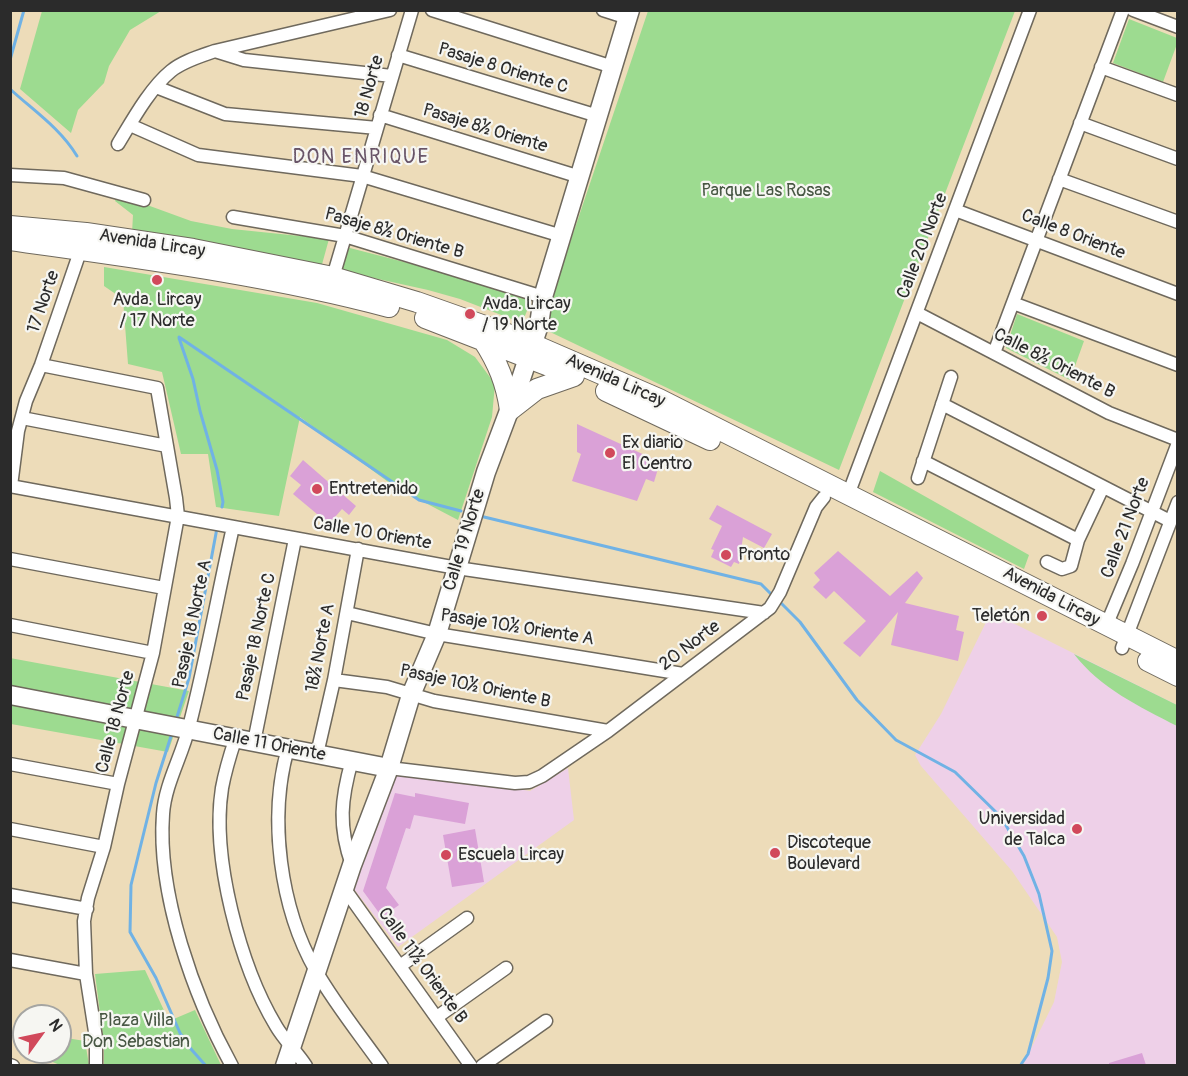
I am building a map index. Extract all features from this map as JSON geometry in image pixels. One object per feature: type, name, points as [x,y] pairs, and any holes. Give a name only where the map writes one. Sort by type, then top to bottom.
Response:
[{"type":"main road","name":"Calle 19 Norte","points":[[285,1065],[352,865],[389,768],[411,695],[437,634],[486,472],[539,325],[543,297],[629,14]]},
{"type":"main road","name":"Avenida Lircay","points":[[10,226],[198,267],[329,291],[409,312],[483,340],[530,350],[539,347],[659,399],[1106,626],[1124,642],[1178,661]]},
{"type":"main road","name":"Avenida Lircay","points":[[10,240],[193,249],[333,277],[417,302],[530,350],[574,376],[696,433],[1124,642],[1178,676]]},
{"type":"main road","points":[[483,340],[504,377],[510,410],[537,389],[574,376]]},
{"type":"main road","name":"Calle 11 Oriente","points":[[10,695],[389,768]]},
{"type":"street","points":[[118,144],[156,87],[172,70],[214,51],[390,10]]},
{"type":"street","name":"18 Norte","points":[[333,277],[412,10]]},
{"type":"street","points":[[432,10],[613,67]]},
{"type":"street","points":[[603,10],[629,14]]},
{"type":"street","name":"Calle 20 Norte","points":[[849,495],[1030,10]]},
{"type":"street","points":[[994,353],[1122,10]]},
{"type":"street","points":[[1132,10],[1178,27]]},
{"type":"street","points":[[214,51],[244,60],[392,76]]},
{"type":"street","name":"Pasaje 8 Oriente C","points":[[398,55],[598,116]]},
{"type":"street","points":[[1101,67],[1178,95]]},
{"type":"street","name":"Pasaje 8½ Oriente","points":[[156,87],[225,114],[379,122],[580,177]]},
{"type":"street","points":[[1080,123],[1178,159]]},
{"type":"street","points":[[130,125],[205,157],[362,176],[562,236]]},
{"type":"street","points":[[10,175],[64,178],[144,200]]},
{"type":"street","points":[[1059,179],[1178,222]]},
{"type":"street","name":"Calle 8 Oriente","points":[[955,210],[1178,294]]},
{"type":"street","name":"Pasaje 8½ Oriente B","points":[[233,217],[345,236],[543,297]]},
{"type":"street","name":"17 Norte","points":[[11,486],[18,431],[26,401],[41,365],[83,242]]},
{"type":"street","points":[[1013,303],[1178,365]]},
{"type":"street","name":"Calle 8½ Oriente B","points":[[917,313],[1109,413],[1178,442]]},
{"type":"street","name":"Calle 18 Norte","points":[[41,365],[158,388],[178,516],[153,653],[118,783],[104,847],[88,898],[84,921],[86,974],[96,1038],[96,1065]]},
{"type":"street","points":[[918,478],[951,377]]},
{"type":"street","points":[[942,404],[1170,521]]},
{"type":"street","points":[[22,418],[167,446]]},
{"type":"street","name":"Calle 21 Norte","points":[[1106,626],[1124,585],[1178,442]]},
{"type":"street","points":[[923,461],[1078,540]]},
{"type":"street","name":"Calle 10 Oriente","points":[[11,486],[457,568],[764,613]]},
{"type":"street","points":[[1047,562],[1062,569],[1068,568],[1073,563],[1078,540],[1103,487]]},
{"type":"street","name":"20 Norte","points":[[529,782],[542,776],[608,731],[764,613],[780,592],[816,507],[824,497]]},
{"type":"street","points":[[1124,642],[1178,502]]},
{"type":"street","name":"Pasaje 18 Norte A","points":[[232,1065],[203,1004],[185,956],[173,908],[162,830],[164,803],[189,729],[233,527]]},
{"type":"street","name":"Pasaje 18 Norte C","points":[[254,742],[295,539]]},
{"type":"street","name":"18½ Norte A","points":[[317,754],[334,680],[358,549]]},
{"type":"street","points":[[10,560],[164,588]]},
{"type":"street","points":[[1124,585],[1143,594]]},
{"type":"street","name":"Pasaje 10½ Oriente A","points":[[347,614],[437,634],[683,674]]},
{"type":"street","points":[[10,625],[153,653]]},
{"type":"street","name":"Pasaje 10½ Oriente B","points":[[334,680],[387,687],[434,700],[608,731]]},
{"type":"street","points":[[235,740],[222,789],[221,831],[226,879],[235,924],[258,990],[276,1026],[306,1065]]},
{"type":"street","points":[[288,748],[279,798],[280,849],[285,884],[294,918],[316,972],[382,1065]]},
{"type":"street","points":[[352,760],[344,790],[342,815],[345,841],[352,865]]},
{"type":"street","points":[[10,764],[118,783]]},
{"type":"street","name":"Calle 11 Oriente","points":[[389,768],[516,783],[529,782]]},
{"type":"street","points":[[10,829],[104,847]]},
{"type":"street","name":"Calle 11½ Oriente B","points":[[344,888],[471,1065]]},
{"type":"street","points":[[10,895],[87,909]]},
{"type":"street","points":[[400,966],[467,918]]},
{"type":"street","points":[[10,960],[86,974]]},
{"type":"street","points":[[437,1017],[506,968]]},
{"type":"street","points":[[482,1065],[546,1021]]},
{"type":"shaded area","name":"Universidad de Talca","points":[[991,612],[1177,705],[1177,1065],[1023,1065],[1054,1002],[1062,962],[1057,937],[1012,871],[921,766],[915,755],[941,714]]},
{"type":"shaded area","name":"Escuela Lircay","points":[[568,768],[574,820],[398,947],[354,889],[394,769],[530,791]]},
{"type":"green space","points":[[42,11],[161,11],[130,30],[109,66],[104,83],[78,110],[71,133],[20,89]]},
{"type":"green space","name":"Parque Las Rosas","points":[[648,11],[1015,11],[839,470],[548,331],[542,326]]},
{"type":"green space","points":[[1129,19],[1177,38],[1177,44],[1163,82],[1113,63]]},
{"type":"green space","points":[[117,194],[191,221],[232,229],[329,239],[321,268],[132,233],[133,215],[115,201]]},
{"type":"green space","points":[[346,247],[439,271],[531,301],[522,323],[460,299],[342,271]]},
{"type":"green space","points":[[104,267],[317,303],[447,340],[475,357],[495,384],[492,417],[458,520],[395,487],[300,417],[279,516],[216,507],[208,454],[181,454],[162,372],[128,364],[123,299],[104,286]]},
{"type":"green space","points":[[1017,314],[1084,341],[1070,380],[1006,348]]},
{"type":"green space","points":[[880,471],[1029,555],[1024,569],[873,492]]},
{"type":"green space","points":[[1074,654],[1177,705],[1177,726],[1108,687]]},
{"type":"green space","points":[[10,658],[189,691],[168,752],[11,724]]},
{"type":"green space","name":"Plaza Villa Don Sebastian","points":[[145,970],[169,1021],[195,1010],[221,1065],[104,1065],[104,1044],[95,974]]},
{"type":"green space","points":[[72,1039],[85,1041],[89,1065],[57,1064],[72,1064]]},
{"type":"building","points":[[577,424],[660,462],[654,482],[646,479],[637,501],[572,481],[581,454],[577,452]]},
{"type":"building","name":"Entretenido","points":[[303,460],[356,506],[349,515],[342,509],[329,524],[293,494],[301,485],[290,476]]},
{"type":"building","points":[[717,505],[772,534],[764,548],[743,537],[739,564],[734,562],[731,567],[711,557],[714,550],[711,549],[722,526],[709,519]]},
{"type":"building","points":[[838,551],[890,596],[917,571],[923,578],[905,603],[959,616],[956,630],[964,632],[958,661],[891,645],[898,612],[860,657],[843,643],[866,621],[834,591],[826,599],[813,587],[820,580],[814,573]]},
{"type":"building","points":[[395,793],[415,797],[415,793],[469,803],[465,824],[414,815],[410,829],[406,828],[386,888],[399,905],[382,917],[363,891]]},
{"type":"building","points":[[475,829],[484,882],[452,887],[443,835]]},
{"type":"building","points":[[1142,1053],[1146,1065],[1109,1065],[1109,1063]]},
{"type":"waterway","points":[[10,60],[24,10]]},
{"type":"waterway","points":[[10,89],[55,128],[77,156]]},
{"type":"waterway","points":[[179,337],[419,500],[461,511]]},
{"type":"waterway","points":[[179,338],[193,379],[217,470],[222,507]]},
{"type":"waterway","points":[[480,516],[761,584],[772,595]]},
{"type":"waterway","points":[[177,717],[189,678],[217,528]]},
{"type":"waterway","points":[[781,603],[800,622],[857,700],[896,740],[955,772],[1001,817],[1024,856],[1039,894],[1052,951],[1048,978],[1028,1054],[1020,1066]]},
{"type":"waterway","points":[[171,736],[156,783],[131,885],[130,932],[156,978],[180,1033],[206,1066]]},
{"type":"place","name":"Avda. Lircay / 17 Norte","points":[[157,280]]},
{"type":"place","name":"Avda. Lircay / 19 Norte","points":[[470,314]]},
{"type":"place","name":"Ex diario El Centro","points":[[610,453]]},
{"type":"place","name":"Entretenido","points":[[317,489]]},
{"type":"place","name":"Pronto","points":[[726,555]]},
{"type":"place","name":"Teletón","points":[[1042,616]]},
{"type":"place","name":"Universidad de Talca","points":[[1077,829]]},
{"type":"place","name":"Discoteque Boulevard","points":[[775,853]]},
{"type":"place","name":"Escuela Lircay","points":[[446,855]]},
{"type":"district","name":"DON ENRIQUE","points":[[361,158]]}]
